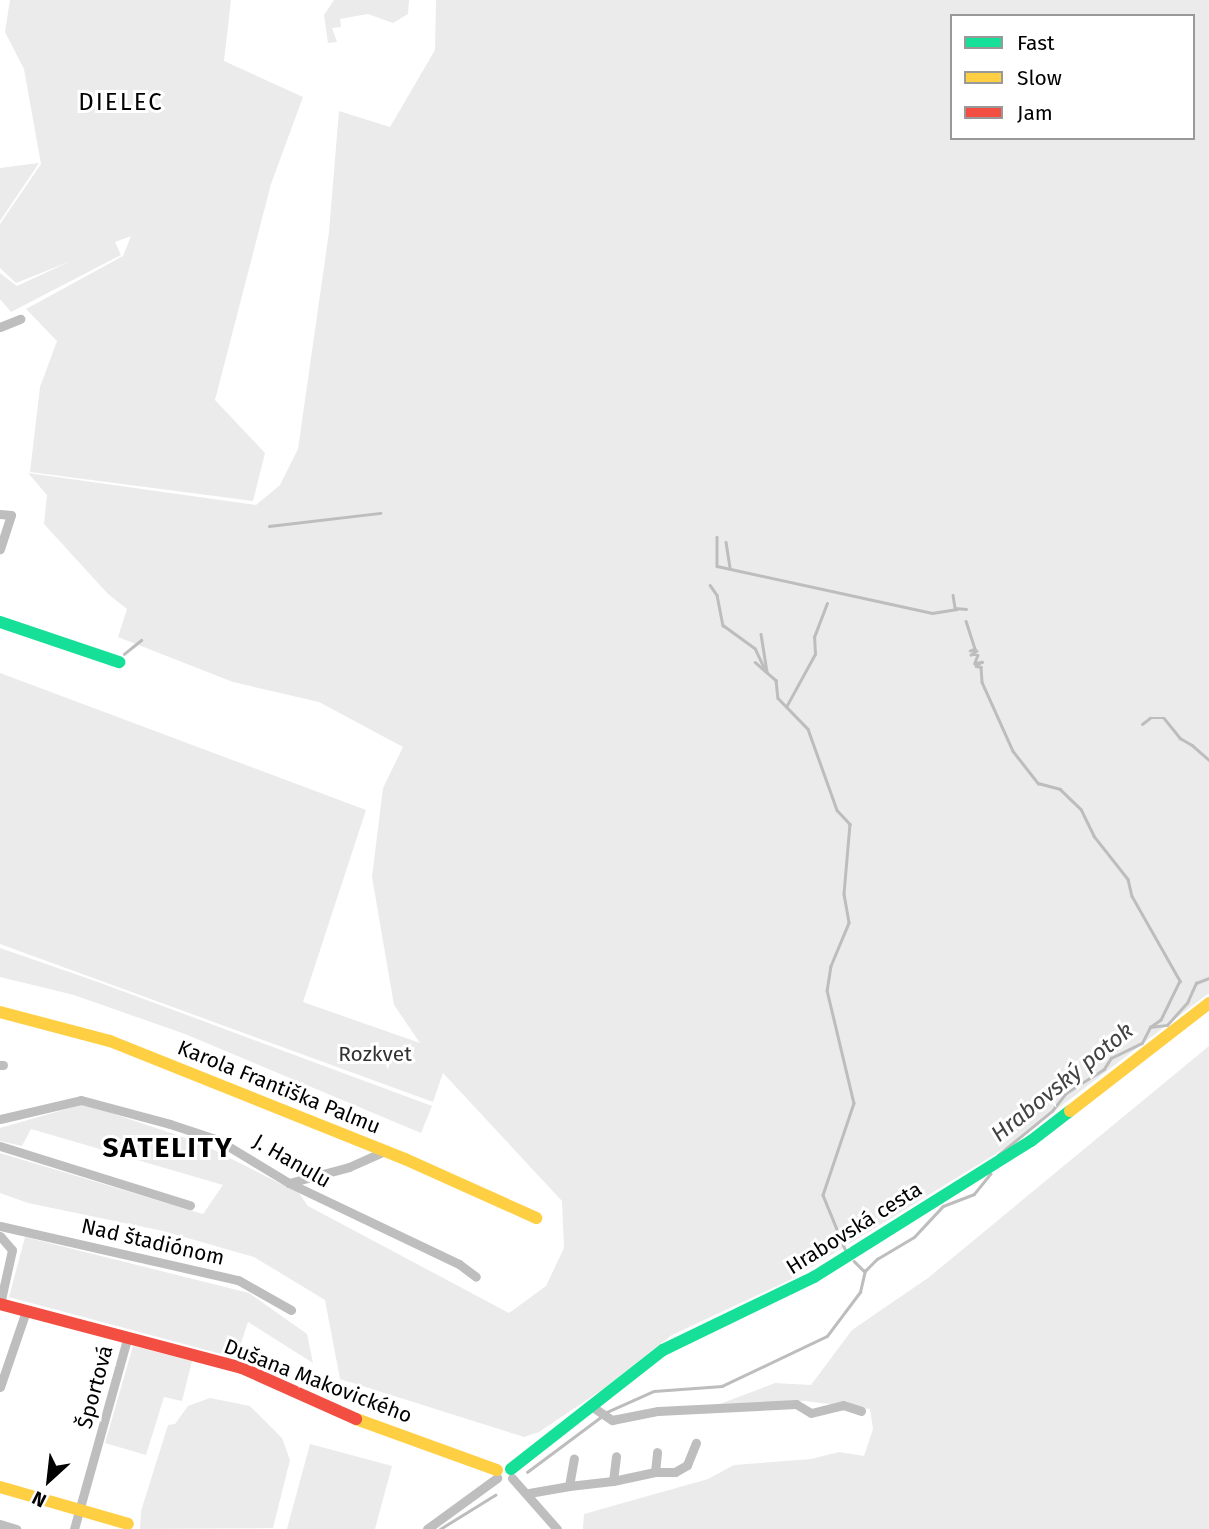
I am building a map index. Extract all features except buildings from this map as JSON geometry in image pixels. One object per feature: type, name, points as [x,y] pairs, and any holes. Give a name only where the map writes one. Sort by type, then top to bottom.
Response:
[{"type":"street","points":[[0,327],[20,319]]},
{"type":"street","points":[[0,514],[11,515],[0,549]]},
{"type":"street","points":[[0,622],[119,662]]},
{"type":"street","name":"Hrabovská cesta","points":[[511,1474],[599,1413],[663,1350],[808,1280],[987,1169],[1060,1121],[1209,1003]]},
{"type":"street","name":"Karola Františka Palmu","points":[[0,1012],[110,1041],[385,1151],[536,1218]]},
{"type":"street","name":"J. Hanulu","points":[[0,1119],[50,1105],[100,1102],[218,1140],[289,1183],[459,1264],[476,1277]]},
{"type":"street","points":[[0,1146],[191,1205]]},
{"type":"street","points":[[289,1183],[349,1167],[385,1151]]},
{"type":"street","name":"Nad štadiónom","points":[[0,1226],[238,1280],[291,1310]]},
{"type":"street","points":[[0,1236],[12,1250],[0,1304]]},
{"type":"street","name":"Dušana Makovického","points":[[0,1304],[128,1336],[257,1373],[351,1417],[497,1474]]},
{"type":"street","points":[[0,1387],[26,1311]]},
{"type":"street","name":"Športová","points":[[74,1529],[128,1336]]},
{"type":"street","points":[[599,1413],[612,1420],[658,1411],[796,1404],[811,1413],[843,1405],[861,1411]]},
{"type":"street","points":[[529,1493],[655,1472],[675,1472],[687,1465],[696,1443]]},
{"type":"street","points":[[655,1472],[657,1452]]},
{"type":"street","points":[[613,1481],[616,1456]]},
{"type":"street","points":[[569,1486],[574,1458]]},
{"type":"street","points":[[427,1529],[504,1466],[557,1529]]},
{"type":"street","points":[[497,1474],[504,1482],[511,1474]]},
{"type":"street","points":[[0,1487],[128,1524]]},
{"type":"street","points":[[0,1524],[16,1529]]},
{"type":"green space","name":"DIELEC","points":[[10,0],[231,0],[224,61],[303,97],[271,184],[215,400],[265,453],[253,501],[30,472],[40,387],[57,341],[26,309],[123,256],[131,236],[115,242],[121,255],[11,312],[0,299],[0,273],[17,286],[71,261],[16,283],[0,268],[0,224],[41,164],[24,69],[5,32]]},
{"type":"green space","points":[[334,0],[409,0],[408,14],[393,23],[368,14],[340,19],[341,27],[332,28],[337,42],[328,43],[324,15]]},
{"type":"green space","name":"Rozkvet","points":[[436,0],[1209,0],[1209,993],[1010,1145],[792,1279],[672,1335],[603,1389],[539,1432],[524,1437],[340,1379],[325,1300],[254,1257],[163,1231],[28,1203],[0,1193],[0,1153],[203,1214],[223,1185],[31,1129],[22,1146],[0,1141],[0,1128],[84,1104],[198,1142],[299,1193],[308,1206],[509,1313],[546,1286],[564,1248],[562,1201],[443,1073],[433,1102],[0,944],[0,673],[366,810],[303,1002],[420,1043],[394,1005],[372,877],[383,788],[403,747],[319,702],[233,682],[118,637],[127,609],[108,594],[44,524],[47,495],[28,473],[256,505],[280,485],[298,449],[329,232],[339,111],[390,127],[435,50]]},
{"type":"green space","points":[[39,163],[0,221],[0,168]]},
{"type":"green space","points":[[0,948],[432,1106],[421,1133],[185,1034],[74,995],[0,977]]},
{"type":"green space","points":[[1209,1046],[1209,1529],[583,1529],[584,1514],[708,1479],[734,1465],[811,1459],[839,1452],[864,1456],[873,1429],[870,1409],[805,1401],[720,1404],[775,1383],[811,1385],[852,1330],[928,1278]]},
{"type":"green space","points":[[25,1237],[249,1293],[307,1334],[313,1363],[248,1322],[236,1358],[9,1297]]},
{"type":"green space","points":[[133,1346],[192,1361],[182,1401],[164,1397],[146,1455],[105,1443]]},
{"type":"green space","points":[[210,1398],[250,1406],[282,1438],[290,1460],[273,1528],[140,1529],[141,1511],[168,1425],[175,1424],[188,1406]]},
{"type":"green space","points":[[310,1444],[392,1466],[375,1529],[287,1529]]},
{"type":"waterway","points":[[269,526],[380,513]]},
{"type":"waterway","points":[[717,537],[717,566],[932,613],[957,609]]},
{"type":"waterway","points":[[726,542],[730,568]]},
{"type":"waterway","points":[[710,585],[717,595],[723,625],[755,648],[764,667]]},
{"type":"waterway","points":[[953,595],[955,608],[966,609]]},
{"type":"waterway","points":[[786,707],[815,654],[814,637],[827,603]]},
{"type":"waterway","points":[[966,621],[975,649],[970,651],[977,651],[971,655],[978,655],[975,663],[982,662],[976,666],[981,667],[982,682],[1013,751],[1038,783],[1060,789],[1081,809],[1094,836],[1128,879],[1132,896],[1180,981],[1161,1020],[1151,1027]]},
{"type":"waterway","points":[[761,634],[767,672]]},
{"type":"waterway","points":[[124,654],[141,640]]},
{"type":"waterway","points":[[755,662],[776,680],[778,698],[808,729],[837,810],[850,824],[844,894],[849,923],[831,966],[827,990],[854,1103],[823,1195],[845,1249]]},
{"type":"waterway","points":[[1142,724],[1150,718],[1164,718],[1180,738],[1192,745]]},
{"type":"waterway","points":[[1192,745],[1209,760]]},
{"type":"waterway","name":"Hrabovský potok","points":[[998,1155],[1052,1111],[1066,1093],[1104,1069],[1111,1058],[1142,1043],[1150,1027],[1167,1025],[1187,1003],[1196,983],[1209,978]]},
{"type":"waterway","name":"Hrabovský potok","points":[[607,1412],[654,1391],[722,1386],[827,1336],[860,1292],[865,1271],[877,1259],[914,1237],[943,1206],[974,1194],[990,1174]]},
{"type":"waterway","points":[[854,1261],[864,1271]]},
{"type":"waterway","name":"Hrabovský potok","points":[[527,1472],[602,1416]]},
{"type":"waterway","name":"Hrabovský potok","points":[[440,1529],[495,1495]]},
{"type":"traffic: fast","points":[[0,622],[119,662]]},
{"type":"traffic: fast","points":[[511,1469],[663,1350],[814,1277],[1031,1141],[1070,1111]]},
{"type":"traffic: slow","points":[[1070,1111],[1209,1003]]},
{"type":"traffic: slow","points":[[0,1012],[110,1041],[405,1159],[536,1218]]},
{"type":"traffic: slow","points":[[356,1419],[497,1470]]},
{"type":"traffic: slow","points":[[0,1487],[128,1524]]},
{"type":"traffic: jam","points":[[0,1304],[242,1368],[356,1419]]},
{"type":"district","name":"DIELEC","points":[[121,103]]},
{"type":"district","name":"SATELITY","points":[[168,1148]]}]
